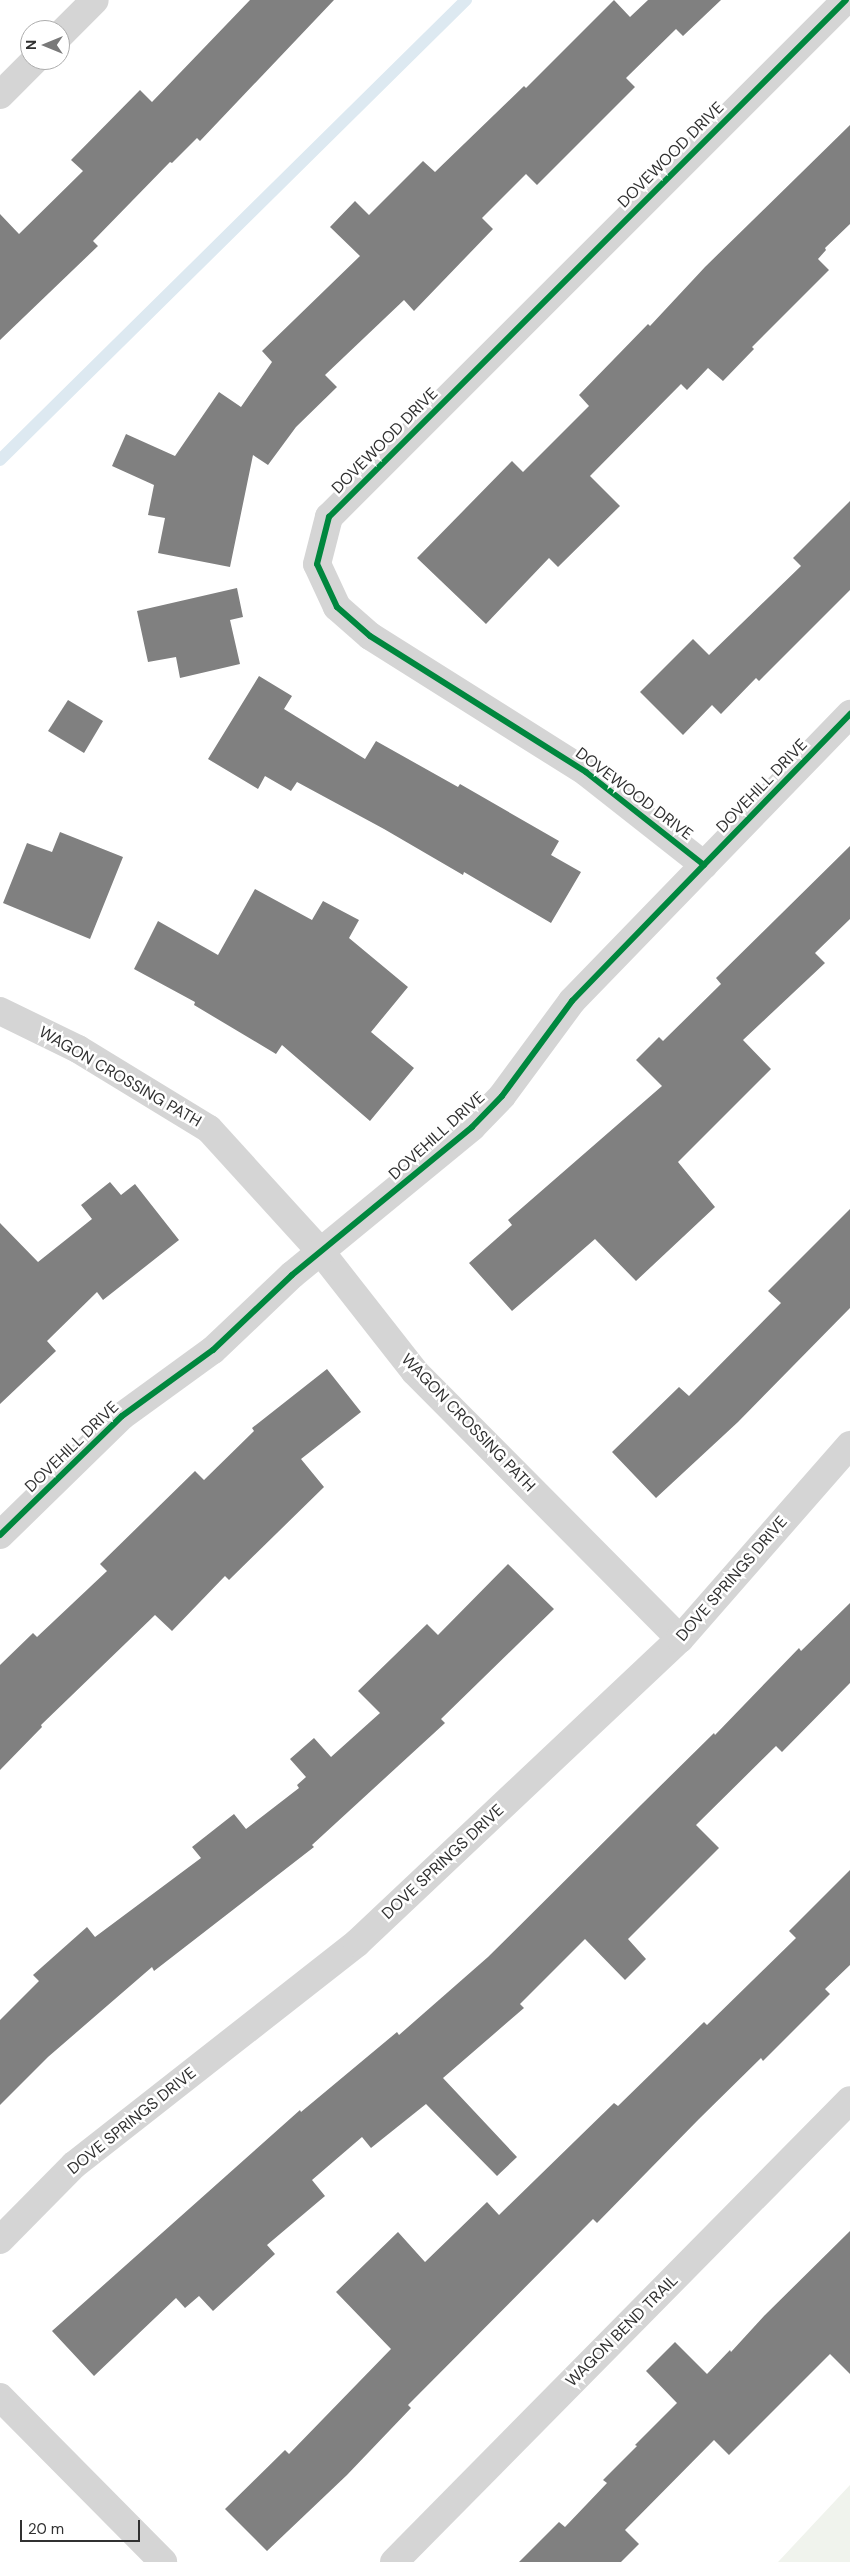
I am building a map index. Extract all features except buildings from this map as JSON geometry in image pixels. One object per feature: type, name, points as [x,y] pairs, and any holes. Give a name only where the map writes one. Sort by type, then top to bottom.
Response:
[{"type":"street","points":[[70,25],[95,0]]},
{"type":"street","name":"DOVEWOOD DRIVE","points":[[704,865],[586,772],[370,636],[337,607],[317,564],[329,517],[846,0]]},
{"type":"street","points":[[0,95],[25,70]]},
{"type":"street","name":"DOVEHILL DRIVE","points":[[0,1535],[122,1416],[213,1350],[292,1275],[472,1128],[502,1096],[572,1001],[850,714]]},
{"type":"street","name":"WAGON CROSSING PATH","points":[[0,1011],[78,1049],[209,1129],[321,1252],[415,1372],[680,1639]]},
{"type":"street","name":"DOVE SPRINGS DRIVE","points":[[0,2240],[74,2166],[357,1943],[680,1639],[849,1446]]},
{"type":"street","name":"WAGON BEND TRAIL","points":[[394,2562],[850,2100]]},
{"type":"street","points":[[0,2397],[163,2562]]},
{"type":"shaded area","points":[[850,2485],[850,2562],[778,2562]]},
{"type":"waterway","points":[[0,460],[466,0]]},
{"type":"cycle path","points":[[704,865],[586,772],[370,636],[337,607],[317,564],[329,517],[846,0]]},
{"type":"cycle path","points":[[0,1535],[122,1416],[213,1350],[292,1275],[472,1127],[502,1096],[572,1001],[850,714]]}]
